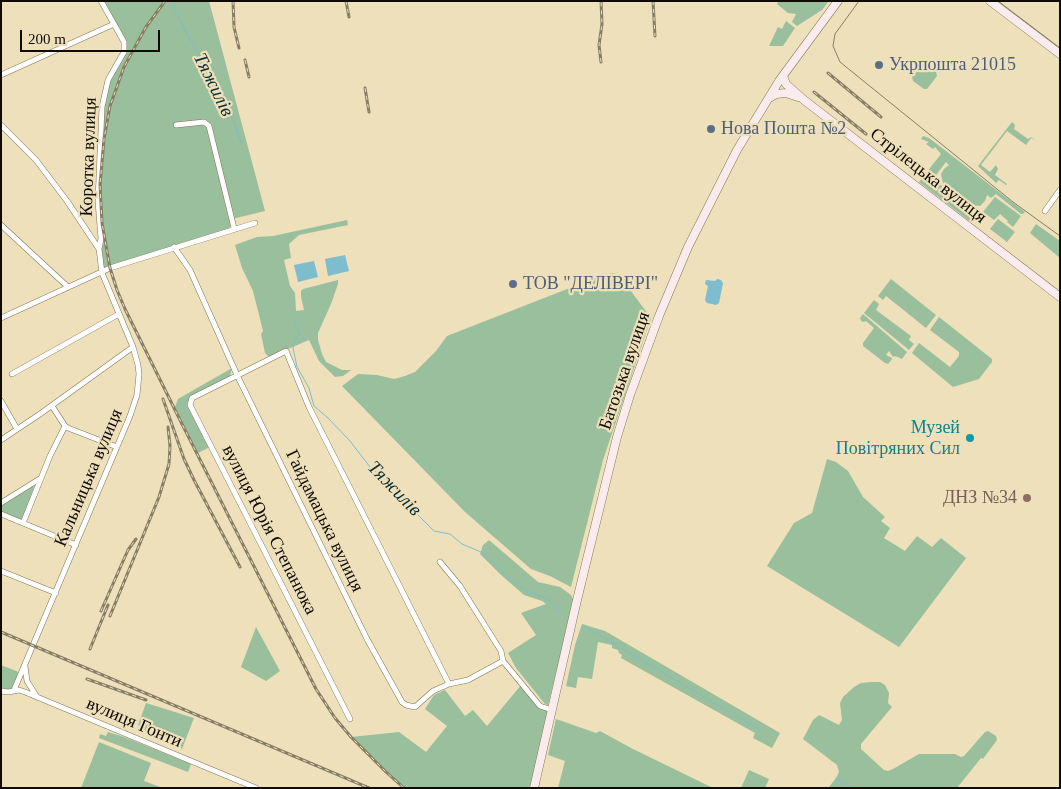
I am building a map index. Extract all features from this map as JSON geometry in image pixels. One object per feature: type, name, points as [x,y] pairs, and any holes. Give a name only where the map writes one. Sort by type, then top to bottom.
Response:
[{"type":"street","points":[[1,75],[114,24],[101,1]]},
{"type":"street","name":"Батозька вулиця","points":[[534,788],[617,437],[659,316],[688,247],[738,150],[783,76],[838,1]]},
{"type":"street","points":[[990,1],[1060,54]]},
{"type":"street","name":"Коротка вулиця","points":[[102,273],[99,249],[101,240],[98,201],[102,107],[108,80],[125,47],[114,24]]},
{"type":"street","name":"Стрілецька вулиця","points":[[783,76],[786,84],[804,100],[1060,297]]},
{"type":"street","points":[[769,98],[776,94],[786,93],[804,100]]},
{"type":"street","points":[[176,125],[204,122],[209,126],[234,228]]},
{"type":"street","points":[[1,125],[36,160],[67,201],[99,249]]},
{"type":"street","points":[[1045,211],[1060,190]]},
{"type":"street","points":[[1,318],[127,262],[255,223]]},
{"type":"street","points":[[1,225],[68,287]]},
{"type":"street","name":"Гайдамацька вулиця","points":[[174,248],[190,270],[237,375],[367,639],[399,698],[406,705],[414,707],[429,694],[449,684],[468,680],[503,661]]},
{"type":"street","name":"Кальницька вулиця","points":[[14,690],[132,411],[138,389],[138,365],[133,347],[102,273]]},
{"type":"street","points":[[12,374],[119,314]]},
{"type":"street","points":[[1,440],[52,406],[133,347]]},
{"type":"street","name":"вулиця Юрія Степанюка","points":[[350,719],[190,405],[192,398],[286,351],[308,407],[449,684]]},
{"type":"street","points":[[1,401],[17,429]]},
{"type":"street","points":[[52,406],[65,426],[117,447]]},
{"type":"street","points":[[23,524],[41,478],[65,426]]},
{"type":"street","points":[[1,503],[41,478]]},
{"type":"street","points":[[1,514],[76,545]]},
{"type":"street","points":[[440,562],[460,586],[476,610],[502,651],[503,661],[540,706],[552,710]]},
{"type":"street","points":[[1,571],[56,593]]},
{"type":"street","points":[[26,662],[25,676],[38,697]]},
{"type":"street","name":"вулиця Гонти","points":[[1,691],[8,692],[14,690],[25,692],[256,788]]},
{"type":"green space","points":[[101,1],[209,1],[265,211],[232,219],[229,230],[102,273],[99,212],[104,94],[125,47]]},
{"type":"green space","points":[[779,1],[829,1],[822,10],[797,26],[792,22],[796,14],[788,13],[777,4]]},
{"type":"green space","points":[[786,21],[795,28],[783,46],[769,46],[778,27],[782,29]]},
{"type":"green space","points":[[925,63],[936,72],[937,76],[927,89],[913,81],[912,77]]},
{"type":"green space","points":[[1012,122],[1015,125],[1014,129],[1028,139],[1031,137],[1035,140],[1031,138],[1026,145],[1007,131],[981,165],[990,172],[996,165],[998,169],[995,175],[1006,185],[999,180],[996,183],[978,166]]},
{"type":"green space","points":[[923,136],[929,138],[1025,212],[1021,214],[996,194],[991,198],[987,195],[985,201],[980,206],[970,205],[943,183],[941,174],[949,165],[946,162],[933,179],[979,215],[972,223],[919,182],[941,154],[935,147],[933,149],[926,144],[929,142],[921,139]]},
{"type":"green space","points":[[995,197],[1021,216],[1013,227],[1000,214],[994,220],[983,212]]},
{"type":"green space","points":[[998,219],[1015,232],[1007,242],[990,229]]},
{"type":"green space","points":[[347,220],[348,225],[299,235],[289,244],[291,258],[284,260],[290,286],[295,293],[296,311],[304,310],[301,297],[303,289],[338,280],[331,304],[318,333],[318,340],[326,362],[342,370],[351,370],[343,376],[335,377],[319,361],[309,340],[269,357],[265,353],[261,334],[263,331],[253,291],[242,268],[235,245],[257,237],[273,236]]},
{"type":"green space","points":[[1036,224],[1060,241],[1060,258],[1030,233]]},
{"type":"green space","points":[[614,273],[625,283],[651,318],[603,460],[571,587],[531,569],[465,512],[342,386],[358,374],[377,375],[394,379],[415,372],[436,351],[447,336],[603,275]]},
{"type":"green space","points":[[891,279],[936,315],[926,328],[886,296],[883,300],[878,296]]},
{"type":"green space","points":[[874,300],[879,304],[876,310],[911,336],[909,340],[914,344],[909,350],[864,313]]},
{"type":"green space","points":[[863,314],[907,352],[902,359],[893,357],[889,351],[886,355],[892,359],[888,364],[885,363],[863,346],[863,343],[874,328],[866,321],[861,321],[860,318]]},
{"type":"green space","points":[[939,317],[992,359],[992,362],[979,379],[953,387],[912,353],[919,343],[950,367],[959,356],[959,352],[930,330]]},
{"type":"green space","points":[[232,368],[230,376],[192,397],[189,405],[210,447],[198,453],[175,407],[178,399]]},
{"type":"green space","points":[[827,459],[836,462],[848,471],[863,497],[885,517],[881,521],[890,528],[884,538],[905,551],[917,536],[932,547],[941,538],[966,558],[899,647],[767,566],[794,523],[812,513]]},
{"type":"green space","points":[[32,485],[34,487],[23,521],[1,513],[1,504]]},
{"type":"green space","points":[[489,540],[538,582],[560,587],[571,595],[574,601],[548,705],[545,704],[516,668],[508,653],[536,635],[521,613],[546,604],[524,595],[480,554],[483,545]]},
{"type":"green space","points":[[582,624],[605,631],[780,733],[772,748],[753,738],[755,733],[621,658],[622,655],[618,650],[612,648],[612,645],[598,642],[592,679],[578,677],[576,688],[566,686],[575,645]]},
{"type":"green space","points":[[256,627],[280,671],[266,681],[241,667]]},
{"type":"green space","points":[[1,665],[21,673],[14,690],[1,691]]},
{"type":"green space","points":[[880,682],[885,685],[889,693],[888,703],[892,707],[861,744],[861,749],[884,770],[893,769],[919,754],[955,754],[961,757],[964,756],[988,731],[996,736],[997,740],[957,788],[825,788],[829,787],[836,778],[839,772],[837,765],[803,739],[813,720],[819,715],[839,725],[842,720],[840,703],[843,697],[861,683]]},
{"type":"green space","points":[[522,684],[540,706],[552,710],[534,788],[404,788],[351,737],[399,732],[426,752],[447,726],[425,709],[434,695],[445,690],[465,716],[473,710],[487,726]]},
{"type":"green space","points":[[146,703],[194,718],[182,749],[154,738],[138,725]]},
{"type":"green space","points":[[556,719],[596,733],[600,731],[713,788],[558,788],[565,761],[548,755]]},
{"type":"green space","points":[[108,732],[191,764],[188,772],[99,738],[100,734],[106,736]]},
{"type":"green space","points":[[99,742],[151,763],[144,781],[163,788],[81,788]]},
{"type":"green space","points":[[749,770],[769,779],[765,788],[741,788]]},
{"type":"water","points":[[345,255],[349,271],[328,276],[325,259]]},
{"type":"water","points":[[314,261],[318,277],[298,282],[294,265]]},
{"type":"water","points":[[717,279],[723,283],[719,303],[716,305],[707,303],[705,300],[708,286],[705,284],[706,280],[715,281]]},
{"type":"waterway","name":"Тяжилів","points":[[177,1],[173,5],[174,10],[235,124],[241,143]]},
{"type":"waterway","name":"Тяжилів","points":[[295,319],[300,335],[296,338],[293,348],[297,367],[309,388],[314,406],[350,441],[370,467],[392,485],[402,499],[434,531],[450,534],[462,544],[481,552],[508,578],[527,591],[546,598],[560,611]]},
{"type":"waterway","name":"Тяжилів","points":[[584,626],[760,730]]},
{"type":"waterway","name":"Тяжилів","points":[[836,778],[852,788]]},
{"type":"tram line","points":[[859,1],[835,34],[833,46],[840,62],[1013,202],[1060,236]]},
{"type":"tram line","points":[[998,1],[1060,48]]},
{"type":"railway","points":[[165,1],[146,27],[124,67],[110,106],[104,139],[100,185],[102,223],[110,268],[125,309],[316,689],[335,718],[351,737],[404,788]]},
{"type":"railway","points":[[233,1],[234,27],[239,48]]},
{"type":"railway","points":[[346,1],[349,17]]},
{"type":"railway","points":[[601,1],[602,24],[599,45],[601,62]]},
{"type":"railway","points":[[653,1],[655,36]]},
{"type":"railway","points":[[245,60],[249,77]]},
{"type":"railway","points":[[828,73],[881,117]]},
{"type":"railway","points":[[365,88],[369,112]]},
{"type":"railway","points":[[814,92],[866,134]]},
{"type":"railway","points":[[163,399],[184,459],[240,567]]},
{"type":"railway","points":[[110,616],[159,497],[169,464],[168,427]]},
{"type":"railway","points":[[101,611],[128,550],[136,539]]},
{"type":"railway","points":[[90,649],[108,605]]},
{"type":"railway","points":[[1,632],[369,788]]},
{"type":"railway","points":[[87,679],[146,700]]},
{"type":"place","name":"Укрпошта 21015","points":[[879,65]]},
{"type":"place","name":"Нова Пошта №2","points":[[711,129]]},
{"type":"place","name":"ТОВ \"ДЕЛІВЕРІ\"","points":[[513,284]]},
{"type":"place","name":"Музей Повітряних Сил","points":[[970,438]]},
{"type":"place","name":"ДНЗ №34","points":[[1027,498]]}]
